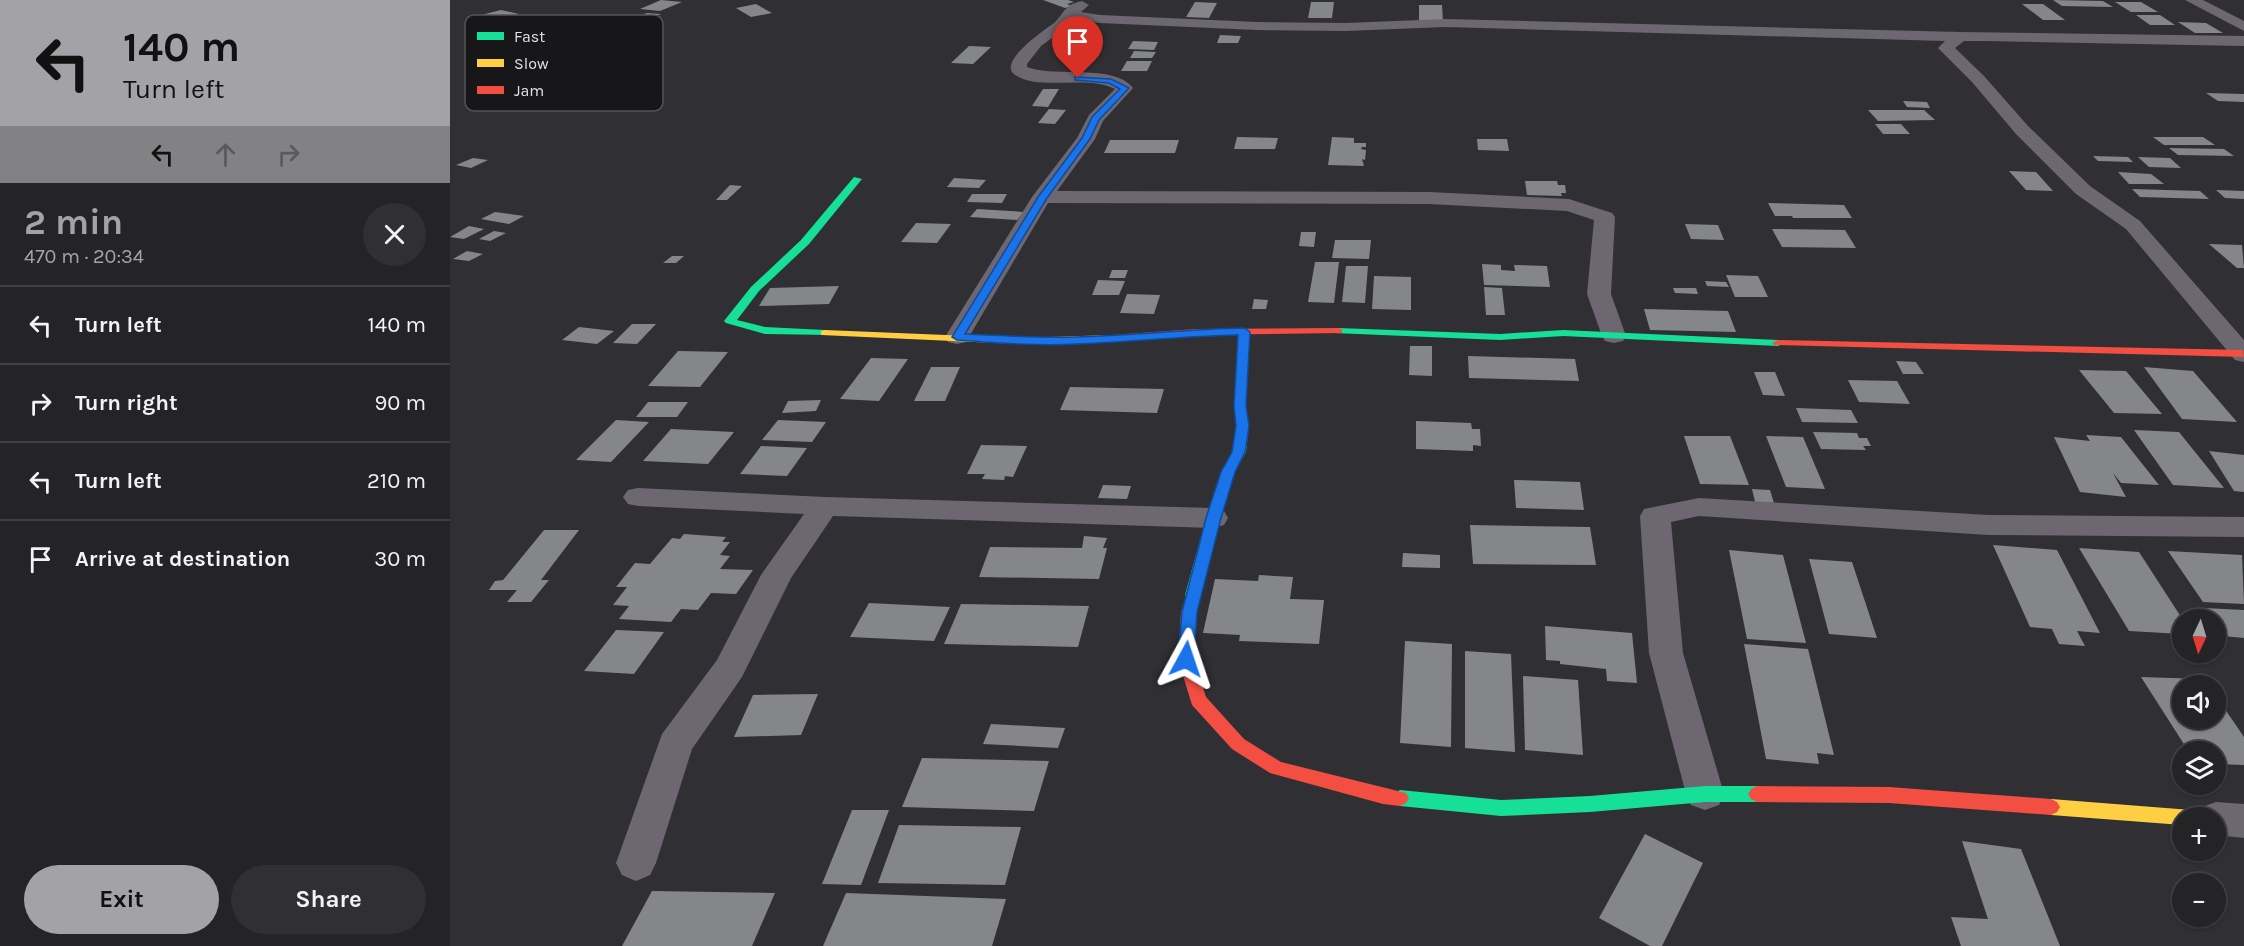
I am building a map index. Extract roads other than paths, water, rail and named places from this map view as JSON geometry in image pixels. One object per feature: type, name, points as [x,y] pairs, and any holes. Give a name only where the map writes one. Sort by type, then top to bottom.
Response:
[{"type":"street","points":[[957,337],[1042,197],[1086,139],[1095,119],[1125,88],[1111,81],[1035,76],[1019,70],[1019,63],[1036,43],[1062,24],[1066,14],[1095,0]]},
{"type":"street","points":[[2192,0],[2244,27]]},
{"type":"street","points":[[1066,14],[1100,19],[1257,26],[1346,27],[1444,23],[1960,37],[2078,36],[2244,41]]},
{"type":"street","points":[[1960,37],[1946,48],[2022,130],[2083,190],[2133,225],[2244,355]]},
{"type":"street","points":[[856,179],[805,242],[755,289],[730,321],[741,326],[768,331],[1019,341],[1076,341],[1195,332],[1289,330],[1401,332],[1500,338],[1563,333],[1836,346],[2244,355]]},
{"type":"street","points":[[1042,197],[1429,198],[1569,205],[1605,217],[1599,294],[1614,336]]},
{"type":"street","points":[[1244,332],[1240,406],[1243,426],[1239,452],[1228,472],[1214,518],[1190,612],[1186,659],[1198,700],[1238,744],[1276,768],[1383,796],[1501,808],[1590,804],[1705,794],[1888,795],[2172,817]]},
{"type":"street","points":[[638,497],[825,506],[1214,518]]},
{"type":"street","points":[[636,863],[675,744],[730,668],[777,574],[825,506]]},
{"type":"street","points":[[1705,794],[1666,653],[1655,516],[1699,507],[1894,521],[1988,525],[2244,527]]},
{"type":"street","points":[[2226,820],[2244,821]]}]
